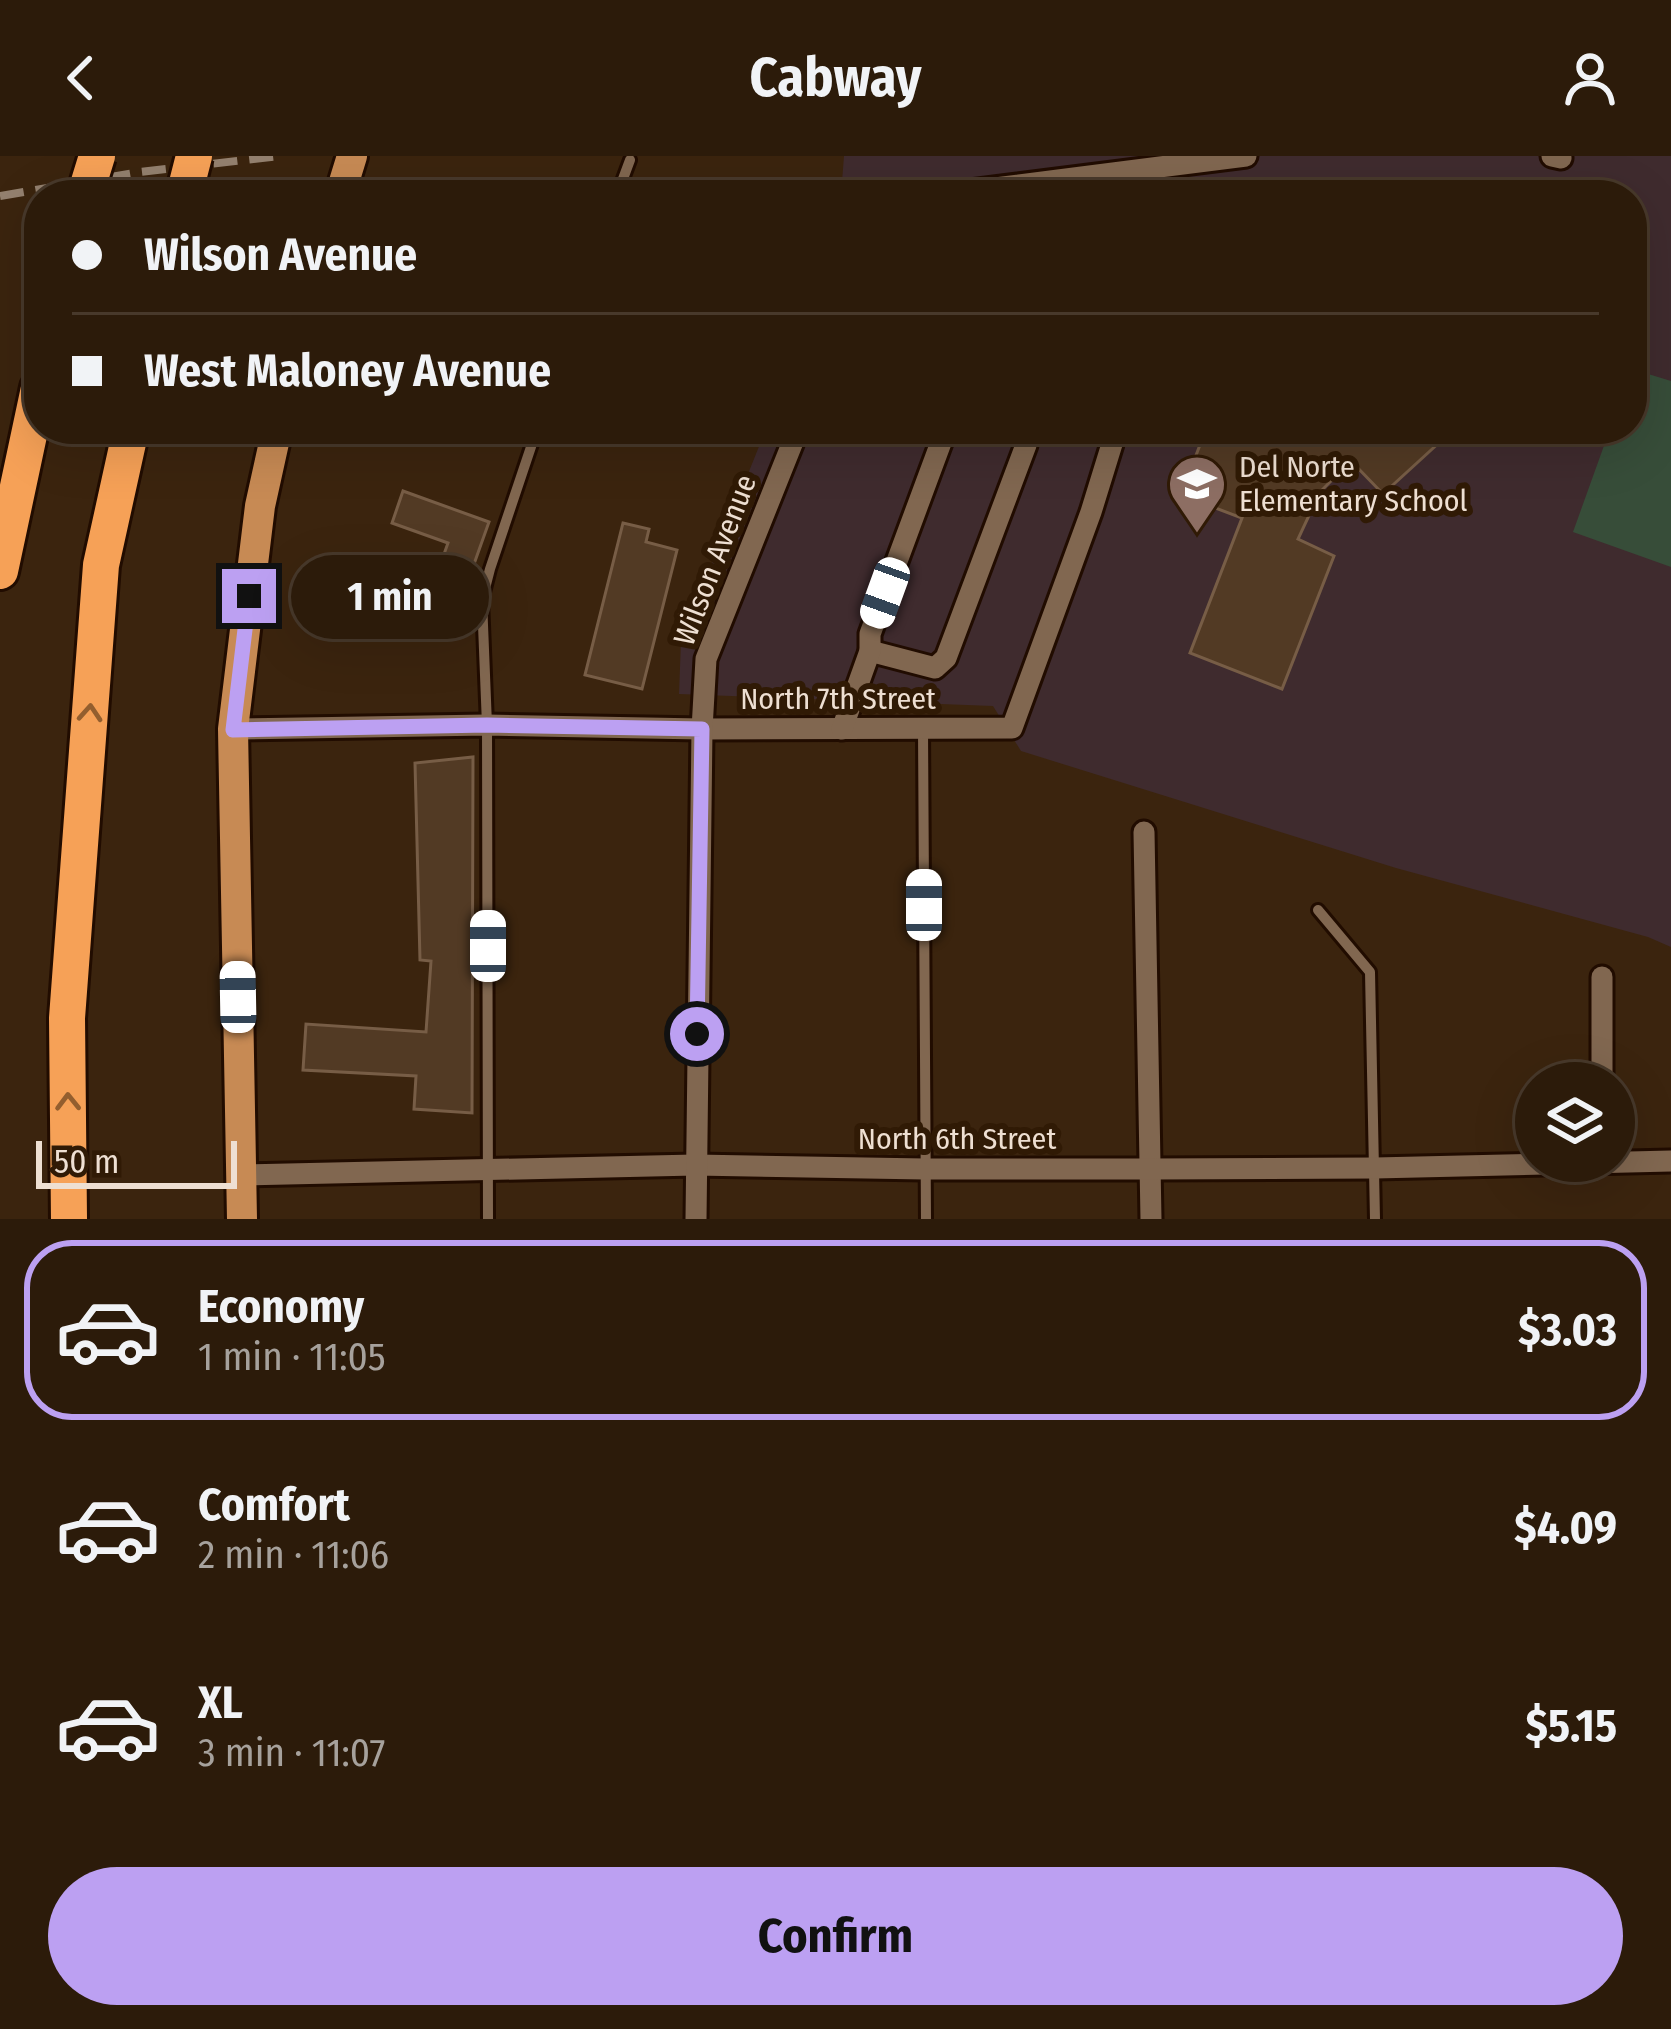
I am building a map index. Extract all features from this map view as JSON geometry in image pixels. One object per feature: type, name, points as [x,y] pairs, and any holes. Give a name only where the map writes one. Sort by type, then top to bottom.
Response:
[{"type":"highway","points":[[0,572],[27,444]]},
{"type":"highway","points":[[69,1219],[67,1018],[101,565],[127,444]]},
{"type":"main road","points":[[242,1219],[233,730],[260,506],[274,444]]},
{"type":"street","points":[[1057,180],[1246,156]]},
{"type":"street","name":"Wilson Avenue","points":[[696,1219],[706,659],[792,444]]},
{"type":"street","points":[[842,729],[870,651],[870,634],[940,444]]},
{"type":"street","points":[[870,651],[934,668],[946,658],[1026,444]]},
{"type":"street","name":"North 7th Street","points":[[233,730],[487,725],[1012,728],[1112,444]]},
{"type":"street","points":[[1144,832],[1151,1219]]},
{"type":"street","points":[[1602,977],[1602,1062]]},
{"type":"street","name":"North 6th Street","points":[[1635,1161],[1671,1161]]},
{"type":"street","name":"North 6th Street","points":[[242,1175],[694,1166],[1151,1169],[1515,1164]]},
{"type":"lane","points":[[623,180],[630,160]]},
{"type":"lane","points":[[488,1219],[487,725],[482,600],[532,444]]},
{"type":"lane","points":[[923,729],[926,1219]]},
{"type":"lane","points":[[1318,910],[1370,972],[1375,1219]]},
{"type":"shaded area","name":"Del Norte Elementary School","points":[[844,156],[1671,156],[1671,947],[1396,868],[1021,751],[993,706],[679,694],[681,641],[760,444],[1647,444],[1647,180],[842,180]]},
{"type":"green space","points":[[1647,374],[1671,381],[1671,567],[1573,532],[1605,444],[1647,444]]},
{"type":"building","points":[[1200,444],[1438,444],[1383,494],[1351,461],[1320,492],[1298,539],[1334,556],[1282,689],[1190,653],[1242,518],[1181,495]]},
{"type":"building","points":[[403,491],[489,522],[469,578],[439,568],[448,543],[392,523]]},
{"type":"building","points":[[623,523],[649,529],[646,542],[677,550],[642,689],[585,675]]},
{"type":"building","points":[[473,757],[472,1113],[414,1109],[416,1076],[303,1070],[306,1024],[426,1032],[431,961],[420,960],[415,763]]},
{"type":"railway","points":[[93,180],[280,156]]},
{"type":"railway","points":[[0,196],[24,192]]},
{"type":"place","name":"Del Norte Elementary School","points":[[1197,535]]},
{"type":"route","points":[[249,596],[233,730],[487,725],[702,729],[697,1034]]}]
